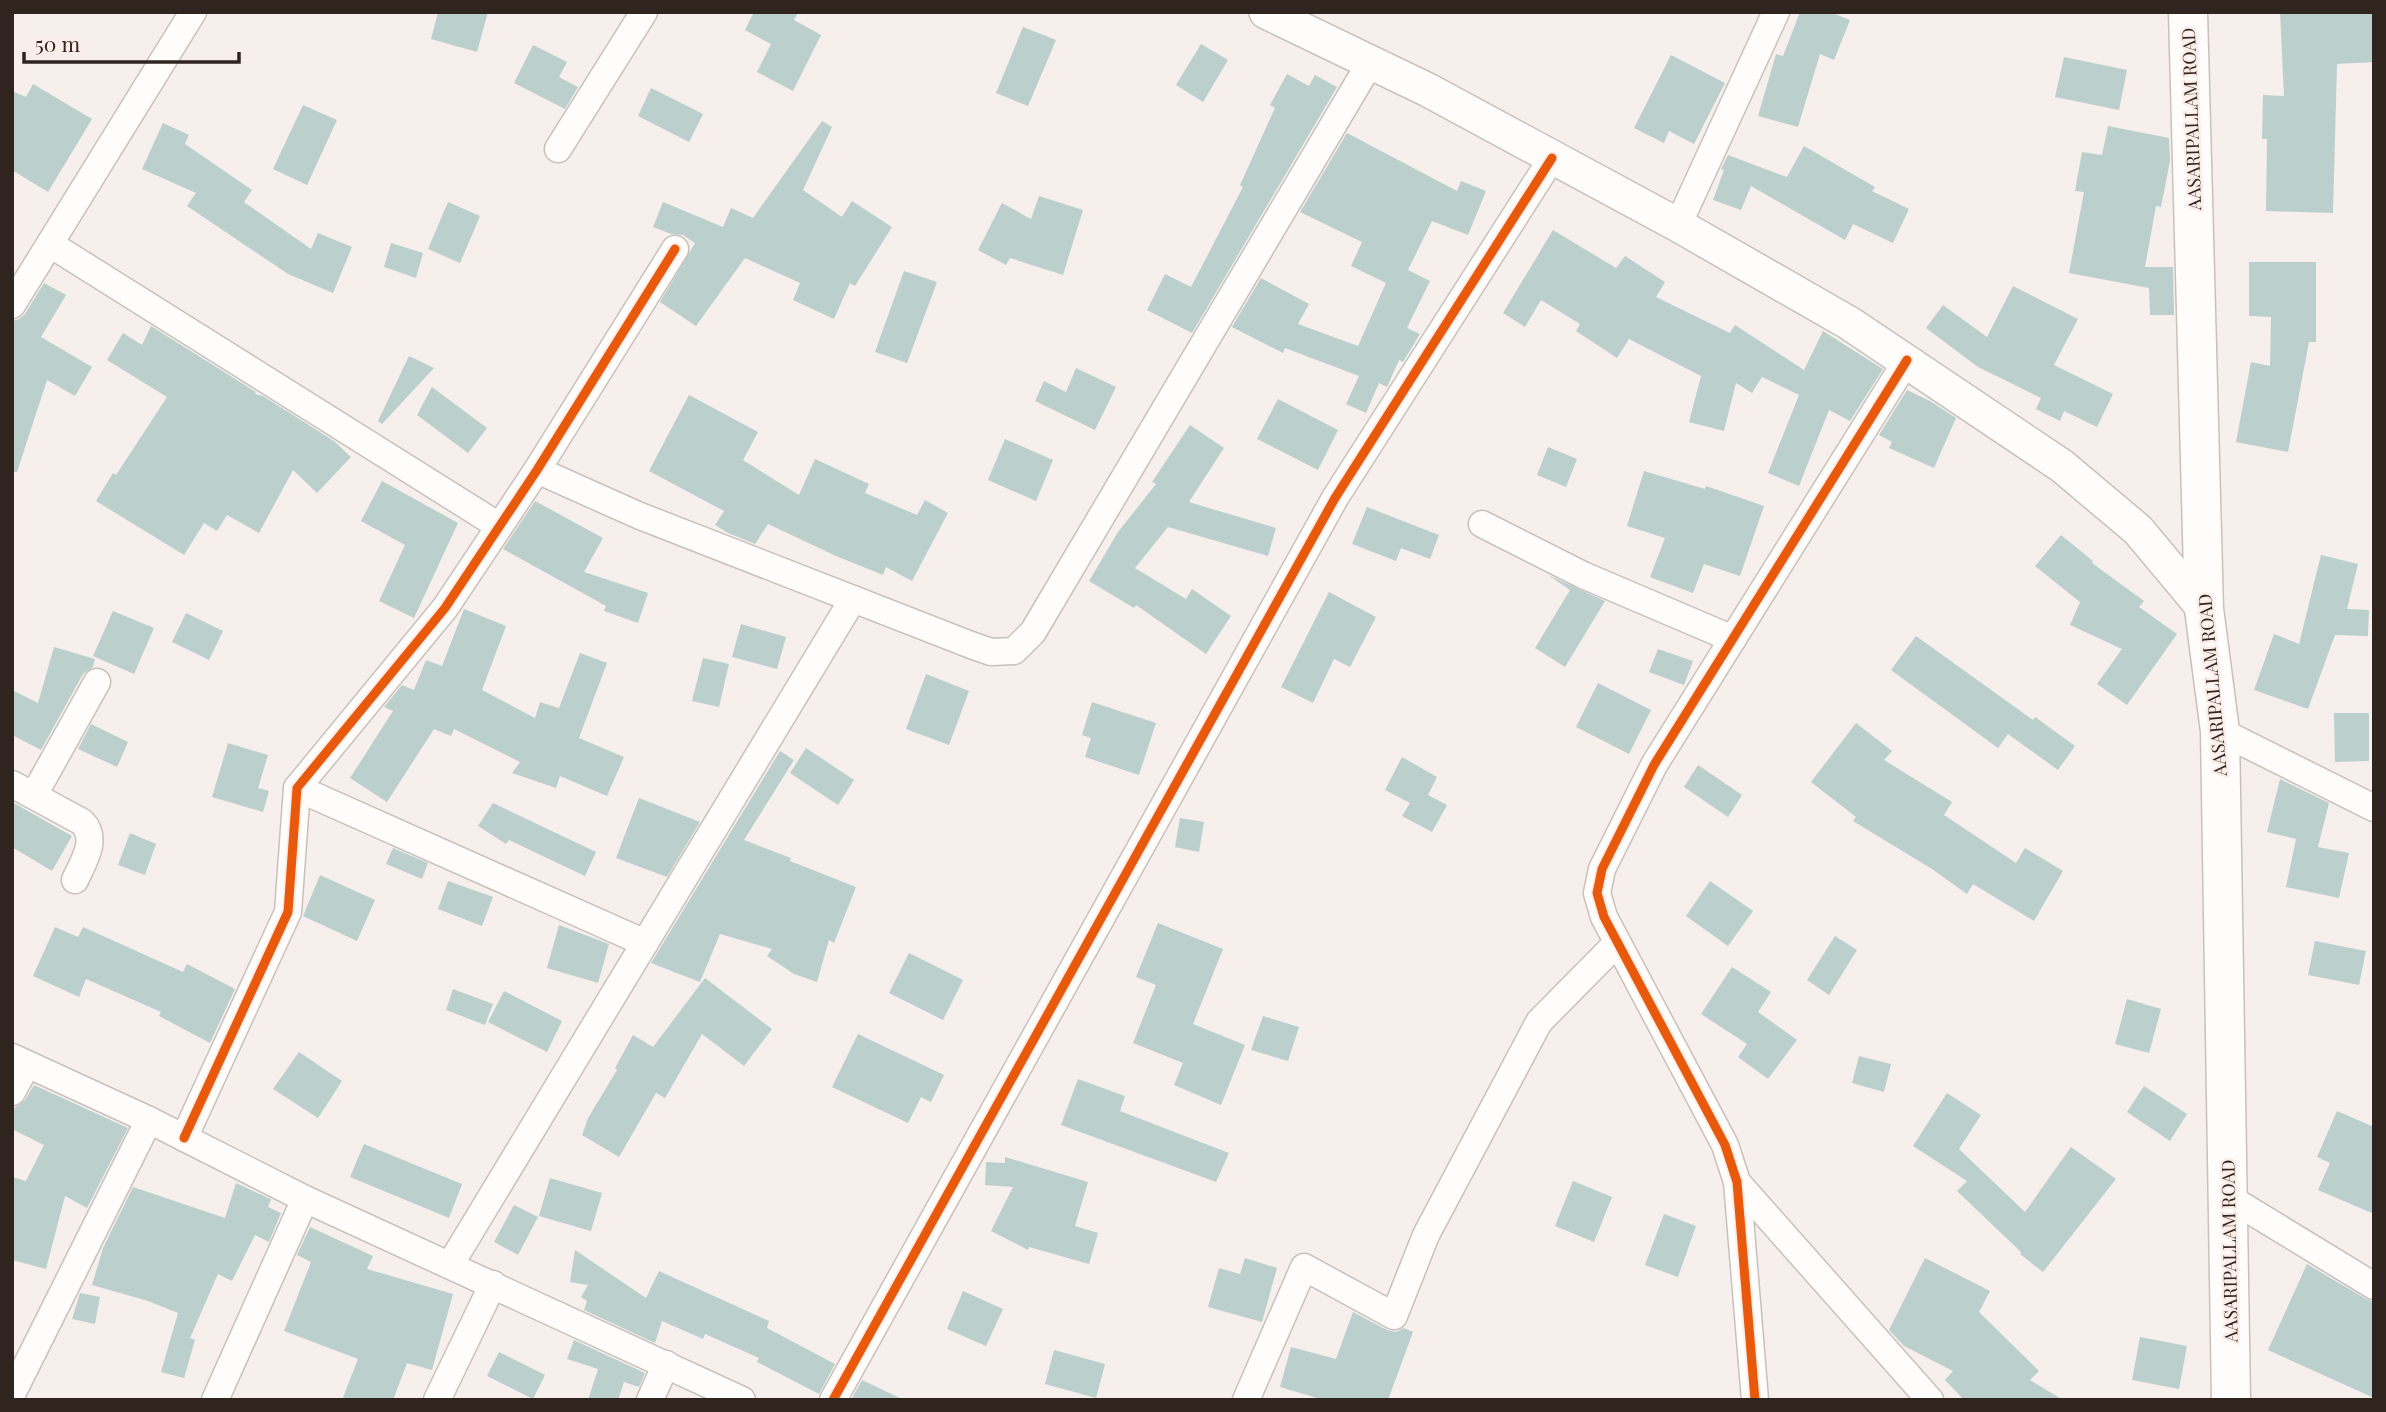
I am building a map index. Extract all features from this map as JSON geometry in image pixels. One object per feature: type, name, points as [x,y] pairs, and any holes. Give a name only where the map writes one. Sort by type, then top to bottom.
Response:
[{"type":"main road","name":"AASARIPALLAM ROAD","points":[[2188,12],[2204,609],[2220,731],[2231,1400]]},
{"type":"street","points":[[12,305],[193,12]]},
{"type":"street","points":[[558,149],[644,12]]},
{"type":"street","points":[[1266,12],[1429,90],[1678,225],[1849,323],[2062,466],[2137,530],[2204,609]]},
{"type":"street","points":[[1678,225],[1776,12]]},
{"type":"street","points":[[537,470],[640,516],[991,652],[1014,651],[1033,632],[1370,63]]},
{"type":"street","points":[[834,1400],[1335,498],[1552,158]]},
{"type":"street","points":[[50,244],[499,526]]},
{"type":"street","points":[[184,1139],[288,912],[297,788],[445,608],[537,470],[675,249]]},
{"type":"street","points":[[1755,1400],[1737,1182],[1725,1145],[1617,943],[1604,917],[1597,893],[1602,869],[1654,765],[1907,360]]},
{"type":"street","points":[[1482,524],[1583,575],[1733,639]]},
{"type":"street","points":[[450,1265],[853,599]]},
{"type":"street","points":[[75,880],[88,850],[89,829],[82,822],[23,789],[97,681]]},
{"type":"street","points":[[2220,731],[2374,808]]},
{"type":"street","points":[[297,788],[645,943]]},
{"type":"street","points":[[1246,1400],[1304,1267],[1394,1316],[1426,1235],[1539,1022],[1617,943]]},
{"type":"street","points":[[12,1092],[20,1061],[149,1120],[305,1199],[742,1400]]},
{"type":"street","points":[[12,1394],[149,1120]]},
{"type":"street","points":[[1737,1182],[1930,1400]]},
{"type":"street","points":[[2228,1197],[2374,1286]]},
{"type":"street","points":[[215,1400],[305,1199]]},
{"type":"street","points":[[437,1400],[493,1284]]},
{"type":"street","points":[[650,1400],[666,1364]]},
{"type":"building","points":[[438,12],[488,12],[477,52],[431,39]]},
{"type":"building","points":[[754,12],[798,12],[794,20],[821,35],[793,91],[757,72],[771,44],[745,30]]},
{"type":"building","points":[[1800,12],[1830,12],[1850,20],[1834,60],[1820,54],[1798,127],[1758,116],[1776,54],[1783,56]]},
{"type":"building","points":[[2280,12],[2374,12],[2374,62],[2337,64],[2333,213],[2266,211],[2267,139],[2262,139],[2263,95],[2284,96]]},
{"type":"building","points":[[1023,27],[1056,40],[1028,106],[996,93]]},
{"type":"building","points":[[1201,44],[1228,60],[1203,102],[1176,85]]},
{"type":"building","points":[[533,45],[567,62],[559,77],[578,87],[565,109],[514,83]]},
{"type":"building","points":[[1671,55],[1725,83],[1694,144],[1669,131],[1664,143],[1634,128]]},
{"type":"building","points":[[2064,57],[2127,70],[2119,110],[2055,97]]},
{"type":"building","points":[[1287,74],[1309,86],[1315,75],[1337,87],[1192,333],[1147,310],[1165,274],[1191,287],[1243,187],[1240,185],[1275,108],[1270,105]]},
{"type":"building","points":[[33,84],[92,119],[48,192],[12,170],[12,91],[26,97]]},
{"type":"building","points":[[651,88],[703,114],[689,142],[638,116]]},
{"type":"building","points":[[303,105],[337,120],[307,185],[273,169]]},
{"type":"building","points":[[822,121],[832,127],[803,190],[842,217],[852,201],[892,227],[855,286],[850,283],[834,319],[793,300],[800,283],[745,258],[696,326],[660,302],[695,243],[683,235],[671,234],[653,227],[663,202],[723,227],[731,208],[753,218]]},
{"type":"building","points":[[163,123],[189,135],[185,144],[252,190],[244,202],[311,249],[318,233],[352,247],[333,293],[288,274],[187,206],[196,193],[142,169]]},
{"type":"building","points":[[2108,126],[2169,138],[2170,161],[2161,207],[2156,206],[2145,267],[2173,267],[2174,315],[2150,315],[2149,288],[2069,273],[2084,192],[2075,191],[2082,152],[2102,155]]},
{"type":"building","points":[[1347,133],[1457,191],[1461,181],[1486,191],[1468,235],[1432,221],[1408,270],[1430,281],[1407,328],[1420,334],[1403,362],[1399,360],[1387,387],[1379,383],[1366,413],[1346,404],[1359,376],[1285,348],[1283,353],[1232,327],[1261,278],[1309,304],[1298,324],[1358,346],[1386,283],[1351,266],[1362,242],[1300,212]]},
{"type":"building","points":[[1804,146],[1875,187],[1872,191],[1909,209],[1893,243],[1853,224],[1845,240],[1751,186],[1741,210],[1713,200],[1724,170],[1721,169],[1728,155],[1787,177]]},
{"type":"building","points":[[1039,196],[1083,210],[1063,275],[1010,258],[1006,265],[978,250],[1002,203],[1031,219]]},
{"type":"building","points":[[448,202],[480,216],[460,263],[428,249]]},
{"type":"building","points":[[1553,230],[1616,268],[1625,256],[1665,282],[1656,297],[1730,333],[1735,325],[1804,370],[1823,331],[1883,369],[1850,421],[1829,410],[1799,486],[1768,473],[1799,395],[1762,377],[1752,393],[1736,383],[1724,431],[1689,422],[1701,376],[1629,339],[1617,358],[1576,331],[1580,324],[1541,300],[1525,327],[1503,313]]},
{"type":"building","points":[[391,243],[423,253],[416,278],[384,267]]},
{"type":"building","points":[[2249,262],[2316,262],[2316,342],[2309,342],[2288,452],[2236,442],[2251,362],[2270,366],[2271,317],[2249,316]]},
{"type":"building","points":[[904,271],[937,282],[907,363],[875,352]]},
{"type":"building","points":[[44,283],[66,295],[41,337],[92,367],[75,396],[47,380],[17,472],[12,472],[12,321],[25,314]]},
{"type":"building","points":[[2013,286],[2078,319],[2054,365],[2113,394],[2097,427],[2064,411],[2060,421],[2036,409],[2041,398],[1978,367],[1926,328],[1943,305],[1987,337]]},
{"type":"building","points":[[151,326],[256,392],[255,394],[263,396],[334,441],[351,457],[317,493],[293,470],[259,533],[227,515],[217,531],[204,523],[184,555],[96,501],[167,397],[107,360],[123,333],[142,345]]},
{"type":"building","points":[[409,356],[434,368],[382,424],[378,421]]},
{"type":"building","points":[[1076,368],[1116,387],[1095,430],[1035,401],[1044,381],[1066,392]]},
{"type":"building","points":[[432,387],[487,428],[468,453],[417,415]]},
{"type":"building","points":[[1907,390],[1956,418],[1934,468],[1889,448],[1892,442],[1879,435]]},
{"type":"building","points":[[689,395],[758,432],[743,460],[799,495],[815,459],[869,484],[865,493],[917,515],[925,500],[948,513],[912,581],[886,567],[883,575],[768,524],[755,544],[728,533],[715,525],[724,511],[649,471]]},
{"type":"building","points":[[1278,399],[1338,430],[1318,470],[1257,439]]},
{"type":"building","points":[[1190,425],[1224,448],[1189,502],[1276,528],[1268,556],[1168,527],[1135,568],[1186,599],[1192,589],[1231,616],[1206,654],[1136,605],[1134,608],[1089,581],[1118,532],[1156,484],[1152,482]]},
{"type":"building","points":[[1005,439],[1053,460],[1036,501],[988,480]]},
{"type":"building","points":[[1548,447],[1577,459],[1566,487],[1537,475]]},
{"type":"building","points":[[1644,471],[1705,489],[1706,486],[1764,506],[1740,576],[1704,564],[1693,593],[1650,577],[1665,538],[1627,526]]},
{"type":"building","points":[[382,481],[458,523],[414,618],[379,601],[405,545],[361,521]]},
{"type":"building","points":[[535,501],[603,538],[584,572],[648,593],[638,623],[604,611],[606,606],[503,549]]},
{"type":"building","points":[[1367,507],[1439,535],[1430,559],[1401,548],[1396,561],[1352,544]]},
{"type":"building","points":[[2061,535],[2093,561],[2092,563],[2144,601],[2139,607],[2177,634],[2127,705],[2097,684],[2122,649],[2070,625],[2080,602],[2035,566]]},
{"type":"building","points":[[2321,555],[2358,564],[2347,609],[2369,610],[2368,636],[2335,635],[2308,709],[2254,690],[2274,634],[2299,644]]},
{"type":"building","points":[[1548,575],[1605,601],[1565,667],[1535,648],[1570,590]]},
{"type":"building","points":[[1329,592],[1376,617],[1350,667],[1334,659],[1313,703],[1281,687]]},
{"type":"building","points":[[464,609],[506,626],[482,690],[535,718],[540,702],[559,708],[580,653],[607,663],[579,738],[624,757],[607,796],[560,776],[556,788],[512,773],[520,762],[454,729],[451,736],[434,729],[387,802],[350,778],[393,711],[384,707],[402,685],[414,690],[426,660],[442,666]]},
{"type":"building","points":[[113,611],[154,628],[134,674],[93,656]]},
{"type":"building","points":[[186,613],[223,631],[209,660],[172,642]]},
{"type":"building","points":[[741,624],[786,637],[777,669],[732,657]]},
{"type":"building","points":[[1916,636],[2033,720],[2035,717],[2075,746],[2058,770],[2008,734],[1998,748],[1891,670]]},
{"type":"building","points":[[54,647],[95,659],[93,667],[83,674],[41,750],[12,735],[12,690],[38,703]]},
{"type":"building","points":[[1658,649],[1693,661],[1684,685],[1649,672]]},
{"type":"building","points":[[703,658],[729,664],[719,707],[692,701]]},
{"type":"building","points":[[926,674],[969,691],[949,745],[906,729]]},
{"type":"building","points":[[1598,683],[1651,710],[1629,754],[1576,727]]},
{"type":"building","points":[[1092,702],[1156,723],[1139,775],[1085,757],[1091,738],[1082,735]]},
{"type":"building","points":[[2334,713],[2369,713],[2369,761],[2335,762]]},
{"type":"building","points":[[1856,723],[1892,751],[1884,760],[1952,802],[1944,815],[2016,863],[2025,848],[2063,871],[2034,921],[1973,884],[1967,894],[1932,869],[1853,821],[1856,817],[1811,782]]},
{"type":"building","points":[[91,724],[128,742],[117,767],[78,749]]},
{"type":"building","points":[[228,743],[268,755],[258,788],[269,791],[263,812],[212,797]]},
{"type":"building","points":[[806,748],[854,780],[838,805],[790,773]]},
{"type":"building","points":[[780,751],[794,760],[744,840],[856,887],[834,943],[829,940],[817,982],[794,974],[767,956],[772,949],[720,934],[700,982],[651,963]]},
{"type":"building","points":[[1402,757],[1437,777],[1428,795],[1447,805],[1432,832],[1402,816],[1410,803],[1385,790]]},
{"type":"building","points":[[1698,765],[1742,795],[1728,817],[1684,787]]},
{"type":"building","points":[[2280,779],[2329,803],[2318,847],[2349,853],[2339,898],[2286,887],[2296,839],[2267,832]]},
{"type":"building","points":[[639,798],[700,822],[667,877],[616,858]]},
{"type":"building","points":[[12,802],[72,836],[52,871],[12,847]]},
{"type":"building","points":[[493,803],[596,852],[585,876],[509,840],[506,844],[478,826]]},
{"type":"building","points":[[1180,818],[1204,822],[1199,852],[1175,847]]},
{"type":"building","points":[[130,833],[156,844],[145,875],[118,865]]},
{"type":"building","points":[[393,848],[428,863],[422,879],[386,864]]},
{"type":"building","points":[[320,875],[375,900],[357,941],[303,916]]},
{"type":"building","points":[[448,881],[493,897],[482,926],[438,909]]},
{"type":"building","points":[[1710,881],[1753,911],[1728,946],[1686,916]]},
{"type":"building","points":[[1158,923],[1223,949],[1193,1024],[1245,1045],[1221,1105],[1174,1085],[1183,1063],[1133,1043],[1156,985],[1136,977]]},
{"type":"building","points":[[559,925],[609,944],[598,983],[547,968]]},
{"type":"building","points":[[55,927],[78,937],[83,927],[183,972],[187,964],[235,989],[210,1043],[159,1016],[161,1012],[86,979],[79,997],[33,976]]},
{"type":"building","points":[[1835,936],[1857,950],[1829,995],[1807,980]]},
{"type":"building","points":[[2315,941],[2366,951],[2359,985],[2308,975]]},
{"type":"building","points":[[909,953],[963,980],[943,1020],[889,993]]},
{"type":"building","points":[[1732,967],[1771,992],[1758,1012],[1797,1040],[1768,1079],[1738,1057],[1747,1044],[1701,1014]]},
{"type":"building","points":[[705,978],[772,1029],[744,1066],[702,1034],[665,1098],[656,1093],[619,1157],[582,1135],[588,1118],[617,1070],[615,1068],[633,1035],[653,1047]]},
{"type":"building","points":[[453,989],[493,1004],[485,1025],[446,1010]]},
{"type":"building","points":[[504,991],[562,1021],[547,1052],[488,1022]]},
{"type":"building","points":[[2127,999],[2161,1009],[2149,1053],[2115,1044]]},
{"type":"building","points":[[1263,1016],[1299,1027],[1288,1061],[1251,1050]]},
{"type":"building","points":[[858,1034],[944,1075],[931,1102],[921,1097],[908,1123],[832,1087]]},
{"type":"building","points":[[299,1052],[342,1081],[318,1118],[273,1089]]},
{"type":"building","points":[[1859,1056],[1891,1064],[1884,1092],[1852,1083]]},
{"type":"building","points":[[1078,1079],[1125,1096],[1120,1111],[1229,1153],[1216,1182],[1061,1125]]},
{"type":"building","points":[[34,1085],[128,1128],[87,1208],[65,1196],[46,1269],[12,1260],[12,1177],[26,1181],[44,1145],[12,1129],[12,1110],[25,1100]]},
{"type":"building","points":[[2144,1086],[2187,1114],[2170,1141],[2127,1112]]},
{"type":"building","points":[[1947,1093],[1981,1115],[1959,1149],[2025,1212],[2071,1147],[2116,1179],[2043,1272],[2020,1254],[2021,1252],[1957,1191],[1967,1181],[1913,1146]]},
{"type":"building","points":[[2337,1111],[2374,1127],[2374,1214],[2318,1190],[2330,1163],[2317,1157]]},
{"type":"building","points":[[364,1144],[462,1184],[449,1218],[350,1177]]},
{"type":"building","points":[[1005,1157],[1088,1182],[1075,1226],[1098,1233],[1089,1264],[1029,1247],[1028,1250],[991,1231],[1013,1187],[985,1185],[986,1162],[1005,1163]]},
{"type":"building","points":[[550,1178],[602,1193],[591,1231],[539,1216]]},
{"type":"building","points":[[1573,1181],[1612,1197],[1594,1242],[1555,1226]]},
{"type":"building","points":[[236,1183],[271,1199],[268,1207],[281,1213],[269,1242],[255,1235],[232,1281],[218,1274],[190,1338],[195,1340],[184,1378],[161,1372],[178,1313],[148,1301],[92,1285],[103,1248],[133,1187],[225,1218]]},
{"type":"building","points":[[514,1205],[538,1217],[518,1255],[494,1242]]},
{"type":"building","points":[[1664,1214],[1696,1226],[1678,1277],[1645,1265]]},
{"type":"building","points":[[310,1227],[373,1256],[367,1269],[453,1294],[432,1370],[407,1363],[393,1400],[342,1400],[358,1359],[284,1331],[311,1262],[297,1255]]},
{"type":"building","points":[[575,1250],[646,1298],[659,1271],[769,1321],[767,1328],[835,1364],[819,1394],[757,1362],[759,1358],[705,1334],[703,1339],[662,1321],[655,1343],[584,1310],[587,1301],[581,1297],[588,1285],[570,1282]]},
{"type":"building","points":[[1245,1258],[1277,1268],[1262,1322],[1208,1307],[1219,1268],[1240,1274]]},
{"type":"building","points":[[1925,1258],[1990,1291],[1979,1312],[2039,1371],[2030,1380],[2063,1400],[1964,1400],[1945,1380],[1953,1371],[1904,1346],[1889,1330]]},
{"type":"building","points":[[2307,1264],[2374,1302],[2374,1398],[2268,1350]]},
{"type":"building","points":[[963,1291],[1003,1309],[986,1346],[947,1329]]},
{"type":"building","points":[[80,1293],[100,1297],[95,1324],[72,1319]]},
{"type":"building","points":[[1353,1312],[1387,1330],[1396,1332],[1404,1328],[1413,1332],[1388,1400],[1324,1400],[1280,1387],[1291,1347],[1336,1359]]},
{"type":"building","points":[[2140,1337],[2187,1346],[2179,1389],[2132,1380]]},
{"type":"building","points":[[574,1340],[645,1373],[639,1387],[624,1382],[618,1400],[588,1400],[598,1369],[567,1359]]},
{"type":"building","points":[[1054,1350],[1105,1364],[1096,1398],[1045,1384]]},
{"type":"building","points":[[499,1352],[545,1375],[533,1399],[487,1376]]},
{"type":"building","points":[[862,1380],[904,1400],[851,1400]]},
{"type":"cycle path","points":[[833,1400],[1335,498],[1552,158]]},
{"type":"cycle path","points":[[184,1138],[288,912],[297,788],[445,608],[537,470],[675,249]]},
{"type":"cycle path","points":[[1755,1400],[1737,1182],[1725,1145],[1604,917],[1597,893],[1602,869],[1654,765],[1907,360]]}]
